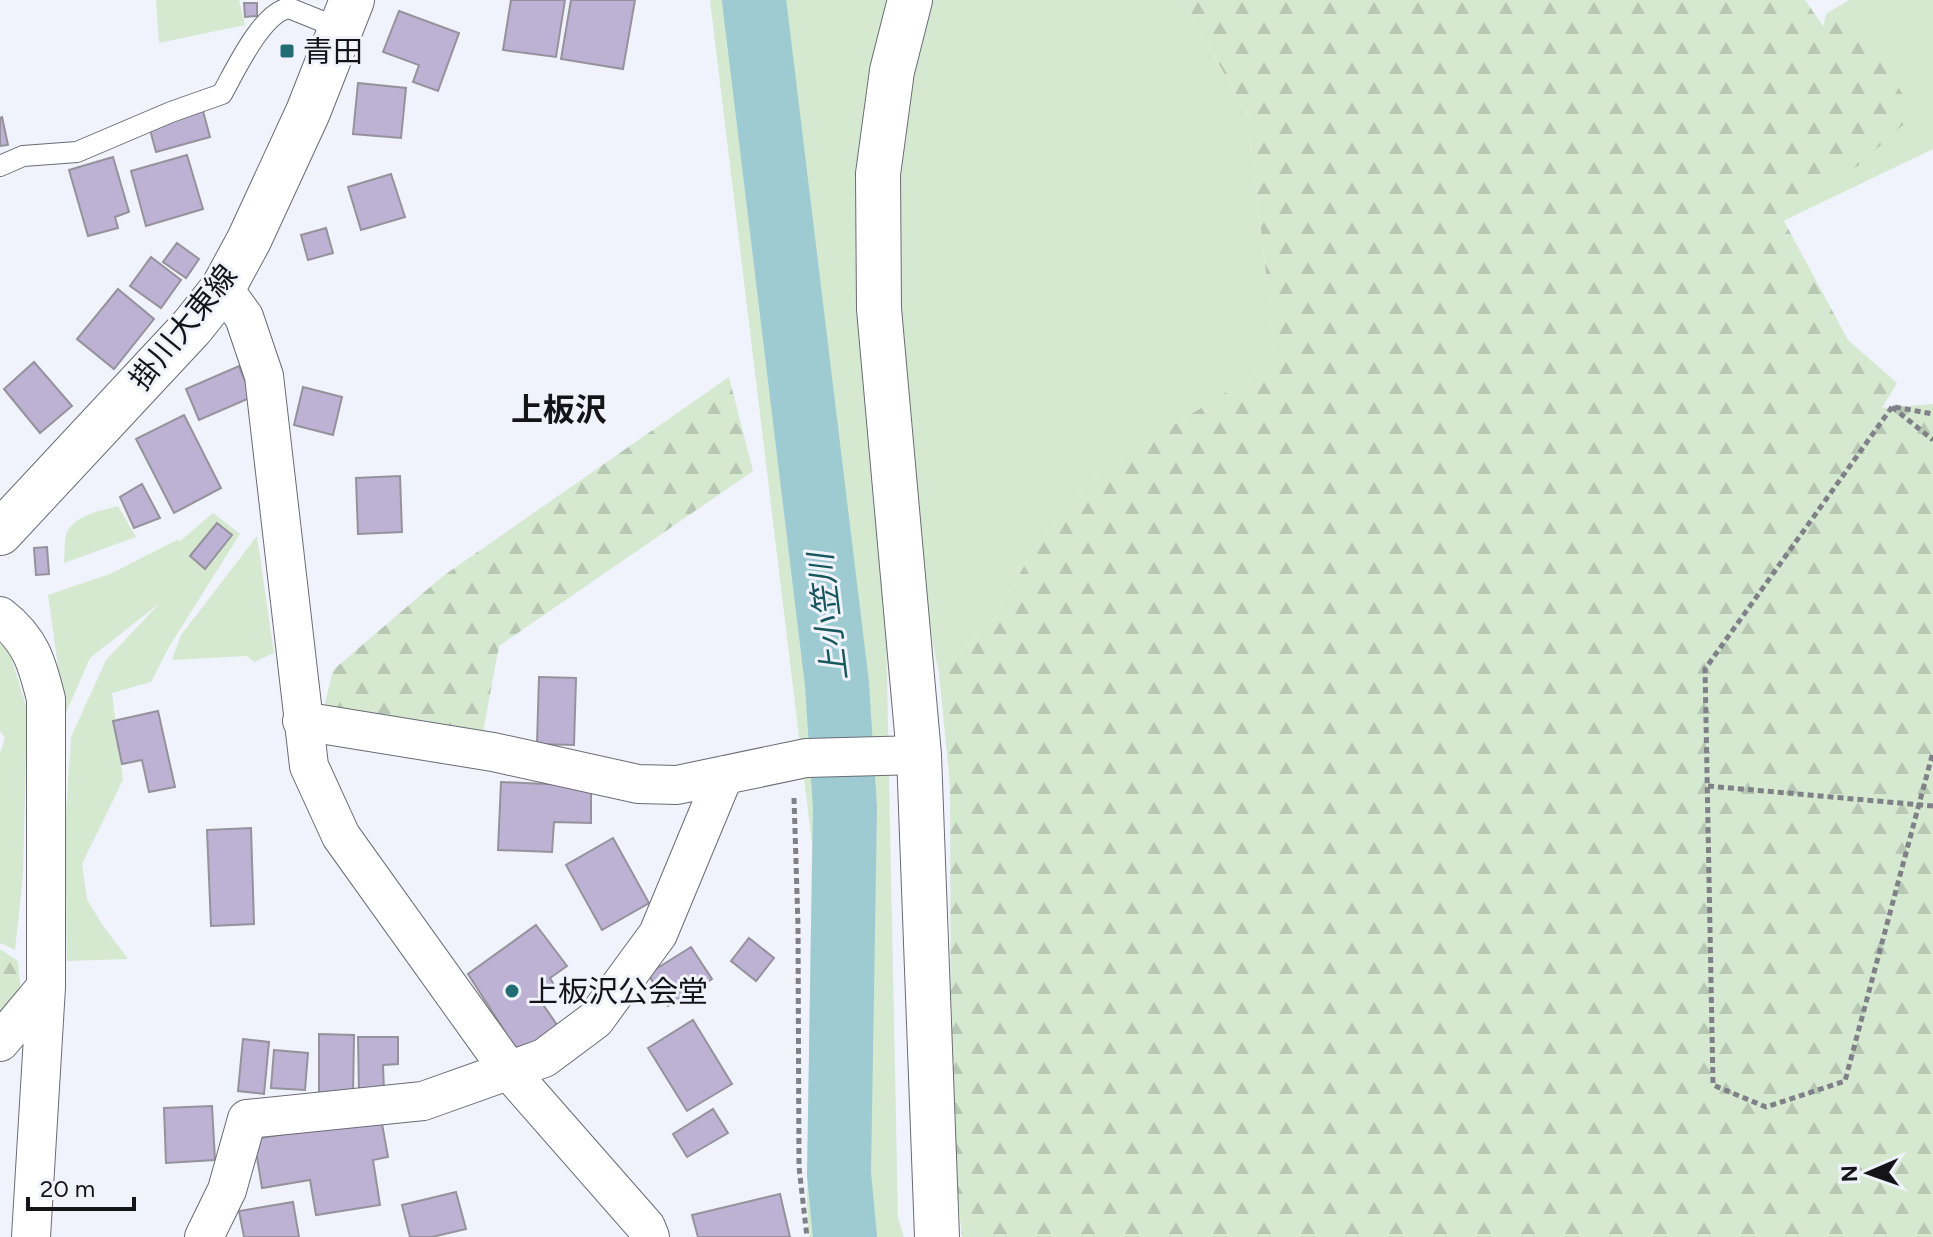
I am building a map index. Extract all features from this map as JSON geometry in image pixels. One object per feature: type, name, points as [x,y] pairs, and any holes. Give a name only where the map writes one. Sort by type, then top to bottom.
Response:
[{"type":"street","points":[[910,0],[892,71],[878,174],[879,309],[919,755],[937,1237]]},
{"type":"street","name":"掛川大東線","points":[[1,530],[192,327],[223,288],[295,141],[347,14]]},
{"type":"street","points":[[223,288],[244,317],[264,376],[309,766],[341,836],[510,1072],[646,1227],[650,1237]]},
{"type":"street","points":[[0,616],[14,627],[36,657],[46,699],[46,987],[31,1237]]},
{"type":"street","points":[[302,721],[493,752],[638,784],[677,785],[799,759],[919,755]]},
{"type":"street","points":[[204,1237],[227,1190],[247,1119],[423,1101],[544,1058],[595,1020],[658,934],[724,775]]},
{"type":"street","points":[[0,1042],[46,987]]},
{"type":"lane","points":[[0,166],[23,156],[77,152],[222,94],[243,55],[265,25],[282,9],[347,14]]},
{"type":"path","points":[[1892,407],[1933,414]]},
{"type":"path","points":[[1892,407],[1933,440]]},
{"type":"path","points":[[1892,407],[1705,669],[1713,1085],[1766,1107],[1845,1081],[1933,752]]},
{"type":"path","points":[[799,759],[799,1167],[807,1237]]},
{"type":"path","points":[[1708,786],[1933,806]]},
{"type":"green space","points":[[156,0],[239,0],[245,25],[159,43]]},
{"type":"green space","points":[[710,0],[1183,0],[1248,116],[1276,361],[1097,473],[1031,553],[995,619],[939,674],[881,380],[898,1218],[904,1237],[809,1237],[812,844]]},
{"type":"green space","points":[[1183,0],[1805,0],[1823,26],[1841,18],[1887,69],[1915,114],[1859,165],[1784,221],[1848,340],[1897,383],[1882,408],[1933,404],[1933,1237],[962,1237],[951,1126],[950,785],[939,674],[995,619],[1031,553],[1097,473],[1276,361],[1248,116]]},
{"type":"green space","points":[[1849,0],[1933,0],[1933,149],[1783,221],[1826,14]]},
{"type":"green space","points":[[729,377],[753,471],[499,646],[482,738],[318,733],[333,670],[443,576]]},
{"type":"green space","points":[[118,506],[136,537],[64,563],[66,535],[70,528],[81,518]]},
{"type":"green space","points":[[213,513],[240,534],[169,647],[151,682],[112,693],[123,780],[82,864],[87,899],[128,959],[67,961],[65,828],[71,737],[106,660],[160,603],[90,658],[65,715],[48,595],[110,574],[179,539],[179,542]]},
{"type":"green space","points":[[257,536],[274,653],[254,662],[247,656],[172,660],[181,635]]},
{"type":"green space","points":[[0,644],[9,650],[27,709],[23,876],[15,950],[0,943],[0,753],[5,738],[0,731]]},
{"type":"green space","points":[[0,949],[18,961],[23,1014],[0,1036]]},
{"type":"building","points":[[511,0],[565,0],[556,57],[503,50]]},
{"type":"building","points":[[571,0],[635,0],[623,69],[561,59]]},
{"type":"building","points":[[244,3],[257,3],[257,16],[245,17]]},
{"type":"building","points":[[399,11],[459,33],[438,91],[413,82],[419,65],[383,52]]},
{"type":"building","points":[[358,83],[406,88],[401,138],[353,134]]},
{"type":"building","points":[[203,111],[210,137],[156,152],[149,126]]},
{"type":"building","points":[[0,118],[8,145],[0,146]]},
{"type":"building","points":[[187,155],[203,209],[146,226],[131,171]]},
{"type":"building","points":[[113,157],[129,212],[115,217],[118,228],[88,236],[69,170]]},
{"type":"building","points":[[391,174],[405,217],[361,230],[348,187]]},
{"type":"building","points":[[326,228],[333,253],[308,260],[301,235]]},
{"type":"building","points":[[177,243],[199,259],[186,278],[163,262]]},
{"type":"building","points":[[151,257],[181,280],[161,308],[130,286]]},
{"type":"building","points":[[118,289],[154,319],[114,369],[77,339]]},
{"type":"building","points":[[34,362],[72,406],[40,433],[4,389]]},
{"type":"building","points":[[239,366],[252,397],[199,420],[186,389]]},
{"type":"building","points":[[303,387],[342,397],[333,435],[294,425]]},
{"type":"building","points":[[184,415],[221,488],[174,513],[136,439]]},
{"type":"building","points":[[400,476],[402,532],[358,534],[356,478]]},
{"type":"building","points":[[142,484],[160,518],[134,528],[120,497]]},
{"type":"building","points":[[217,523],[232,535],[205,569],[190,556]]},
{"type":"building","points":[[47,547],[49,574],[36,575],[34,548]]},
{"type":"building","points":[[539,677],[576,678],[574,745],[537,744]]},
{"type":"building","points":[[158,711],[175,787],[149,792],[142,760],[122,764],[113,721]]},
{"type":"building","points":[[501,782],[591,786],[591,823],[554,822],[552,852],[498,850]]},
{"type":"building","points":[[251,828],[254,924],[211,926],[207,830]]},
{"type":"building","points":[[613,838],[649,903],[602,930],[566,865]]},
{"type":"building","name":"上板沢公会堂","points":[[536,925],[567,966],[550,978],[554,985],[538,997],[559,1028],[520,1055],[468,974]]},
{"type":"building","points":[[749,938],[774,958],[756,981],[731,961]]},
{"type":"building","points":[[691,947],[712,979],[668,1006],[648,974]]},
{"type":"building","points":[[693,1020],[732,1084],[687,1111],[648,1048]]},
{"type":"building","points":[[319,1034],[354,1035],[353,1094],[319,1094]]},
{"type":"building","points":[[358,1037],[398,1037],[398,1064],[383,1065],[384,1092],[359,1093]]},
{"type":"building","points":[[243,1039],[269,1042],[264,1094],[238,1091]]},
{"type":"building","points":[[274,1050],[308,1053],[305,1090],[271,1088]]},
{"type":"building","points":[[212,1106],[215,1160],[166,1163],[164,1108]]},
{"type":"building","points":[[713,1109],[728,1133],[687,1157],[673,1134]]},
{"type":"building","points":[[381,1118],[388,1157],[373,1160],[380,1205],[316,1215],[310,1180],[262,1188],[254,1139]]},
{"type":"building","points":[[456,1192],[466,1229],[432,1237],[410,1237],[402,1205]]},
{"type":"building","points":[[780,1194],[790,1237],[698,1237],[692,1215]]},
{"type":"building","points":[[293,1202],[299,1237],[244,1237],[239,1211]]},
{"type":"waterway","name":"上小笠川","points":[[754,0],[837,684],[845,808],[839,1174],[845,1237]]},
{"type":"place","name":"青田","points":[[287,51]]},
{"type":"place","name":"上板沢公会堂","points":[[512,991]]},
{"type":"district","name":"上板沢","points":[[559,410]]}]
